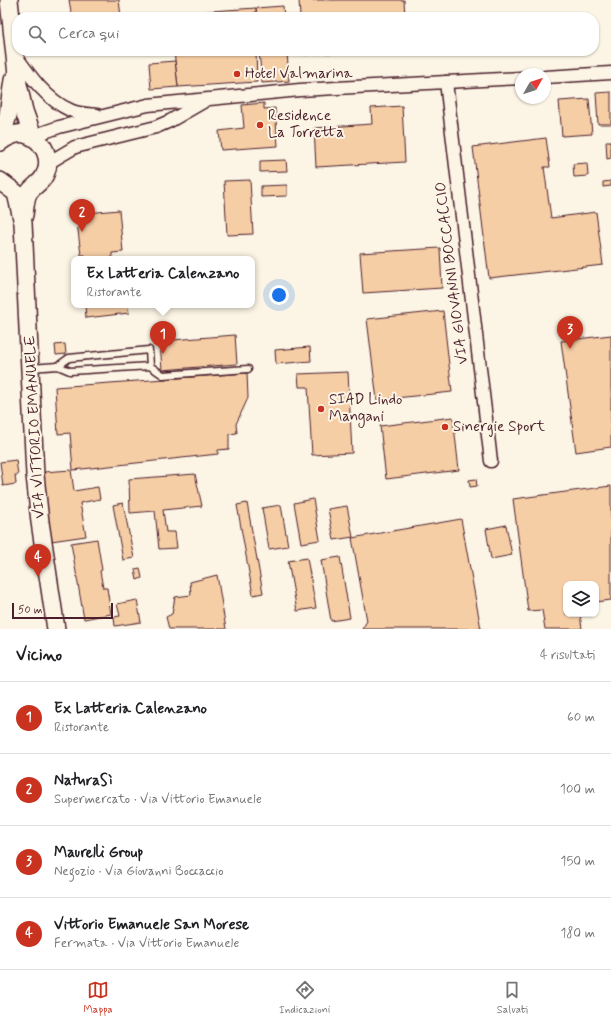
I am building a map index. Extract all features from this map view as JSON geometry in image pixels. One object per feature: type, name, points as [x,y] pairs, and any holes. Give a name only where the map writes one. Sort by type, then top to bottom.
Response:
[{"type":"main road","points":[[9,0],[12,32]]},
{"type":"main road","points":[[14,56],[18,84],[24,110],[33,136]]},
{"type":"main road","points":[[0,142],[8,115],[14,56]]},
{"type":"main road","points":[[0,142],[6,137],[16,134],[33,136],[40,142],[46,152],[48,163]]},
{"type":"main road","name":"VIA VITTORIO EMANUELE","points":[[23,223],[28,194],[46,172],[48,163]]},
{"type":"main road","name":"VIA VITTORIO EMANUELE","points":[[6,185],[23,190],[29,189],[37,184]]},
{"type":"main road","name":"VIA VITTORIO EMANUELE","points":[[6,185],[16,193],[23,223],[35,475],[39,514],[56,629]]},
{"type":"street","points":[[15,56],[30,76],[58,103],[71,111],[107,116]]},
{"type":"street","points":[[551,77],[611,73]]},
{"type":"street","points":[[33,136],[59,127],[148,105],[300,90],[515,78]]},
{"type":"street","name":"VIA GIOVANNI BOCCACCIO","points":[[446,82],[491,461]]},
{"type":"street","points":[[48,163],[75,147],[156,127],[170,121],[206,100]]},
{"type":"lane","points":[[58,366],[69,358],[149,350],[150,366]]},
{"type":"lane","points":[[30,368],[58,366],[70,372],[150,366],[163,376],[248,369]]},
{"type":"building","points":[[69,0],[119,0],[120,12],[71,12]]},
{"type":"building","points":[[299,0],[404,0],[405,12],[300,12]]},
{"type":"building","points":[[283,6],[284,12],[256,12],[256,8]]},
{"type":"building","points":[[256,8],[256,12],[196,12]]},
{"type":"building","points":[[175,56],[256,56],[257,82],[178,87]]},
{"type":"building","points":[[259,56],[287,56],[289,81],[262,83]]},
{"type":"building","points":[[175,61],[178,87],[151,89],[149,63]]},
{"type":"building","points":[[611,92],[611,124],[598,124],[596,93]]},
{"type":"building","points":[[589,99],[592,134],[562,136],[559,101]]},
{"type":"building","name":"Residence La Torretta","points":[[264,103],[264,109],[275,108],[278,146],[221,150],[219,131],[244,128],[242,105]]},
{"type":"building","points":[[402,106],[405,162],[316,167],[314,128],[372,124],[371,108]]},
{"type":"building","points":[[546,138],[550,167],[544,167],[551,218],[596,212],[603,265],[489,278],[473,147]]},
{"type":"building","points":[[606,141],[611,141],[611,158],[607,159]]},
{"type":"building","points":[[286,160],[287,171],[260,172],[260,161]]},
{"type":"building","points":[[587,163],[588,176],[574,177],[573,164]]},
{"type":"building","points":[[250,180],[253,234],[227,235],[224,181]]},
{"type":"building","points":[[611,181],[611,186],[603,187],[603,182]]},
{"type":"building","points":[[287,185],[287,196],[261,197],[261,186]]},
{"type":"building","points":[[119,210],[123,252],[112,253],[112,256],[81,255],[76,214]]},
{"type":"building","points":[[440,248],[442,288],[363,293],[360,253]]},
{"type":"building","points":[[85,308],[128,308],[129,313],[86,318]]},
{"type":"building","points":[[443,311],[452,392],[377,400],[367,319]]},
{"type":"building","points":[[235,335],[237,364],[162,370],[160,341]]},
{"type":"building","points":[[611,335],[611,447],[576,452],[561,341]]},
{"type":"building","points":[[65,344],[66,354],[56,355],[55,345]]},
{"type":"building","points":[[310,347],[311,361],[276,364],[275,350]]},
{"type":"building","points":[[348,372],[352,453],[312,455],[308,387],[299,387],[298,374]]},
{"type":"building","points":[[247,373],[248,398],[236,424],[237,433],[229,434],[229,449],[218,450],[218,454],[73,470],[70,433],[58,434],[55,387]]},
{"type":"building","points":[[453,417],[459,470],[386,479],[380,426]]},
{"type":"building","points":[[16,460],[18,475],[15,475],[16,484],[3,486],[0,462]]},
{"type":"building","points":[[71,470],[74,491],[98,487],[100,499],[80,503],[86,536],[51,541],[46,508],[44,472]]},
{"type":"building","points":[[195,474],[202,506],[163,510],[166,532],[175,532],[177,548],[159,549],[155,511],[130,513],[129,479]]},
{"type":"building","points":[[476,479],[477,486],[470,487],[469,480]]},
{"type":"building","points":[[611,486],[611,600],[599,602],[599,581],[563,581],[563,617],[580,617],[582,629],[545,629],[542,610],[528,611],[513,499]]},
{"type":"building","points":[[313,499],[320,540],[301,543],[294,503]]},
{"type":"building","points":[[123,503],[134,558],[123,560],[113,505]]},
{"type":"building","points":[[247,503],[263,593],[253,595],[237,505]]},
{"type":"building","points":[[281,505],[288,546],[269,549],[262,508]]},
{"type":"building","points":[[347,506],[353,537],[334,540],[328,509]]},
{"type":"building","points":[[461,519],[481,629],[362,629],[367,621],[352,538]]},
{"type":"building","points":[[506,525],[512,555],[491,559],[486,529]]},
{"type":"building","points":[[97,539],[103,588],[107,588],[111,614],[84,619],[71,543]]},
{"type":"building","points":[[340,557],[350,618],[331,621],[321,560]]},
{"type":"building","points":[[307,558],[316,608],[297,611],[288,561]]},
{"type":"building","points":[[140,568],[142,578],[137,580],[135,569]]},
{"type":"building","points":[[217,575],[226,629],[169,629],[166,617],[172,614],[175,597],[191,595],[190,582]]},
{"type":"building","points":[[137,600],[141,622],[115,626],[114,617],[120,616],[117,604]]},
{"type":"place","name":"Hotel Valmarina","points":[[237,74]]},
{"type":"place","name":"Residence La Torretta","points":[[260,125]]},
{"type":"place","name":"NaturaSì","points":[[82,232]]},
{"type":"place","name":"Maurelli Group","points":[[570,349]]},
{"type":"place","name":"Ex Latteria Calenzano","points":[[163,354]]},
{"type":"place","name":"SIAD Lindo Mangani","points":[[321,409]]},
{"type":"place","name":"Sinergie Sport","points":[[445,427]]},
{"type":"place","name":"Vittorio Emanuele San Morese","points":[[38,577]]}]
